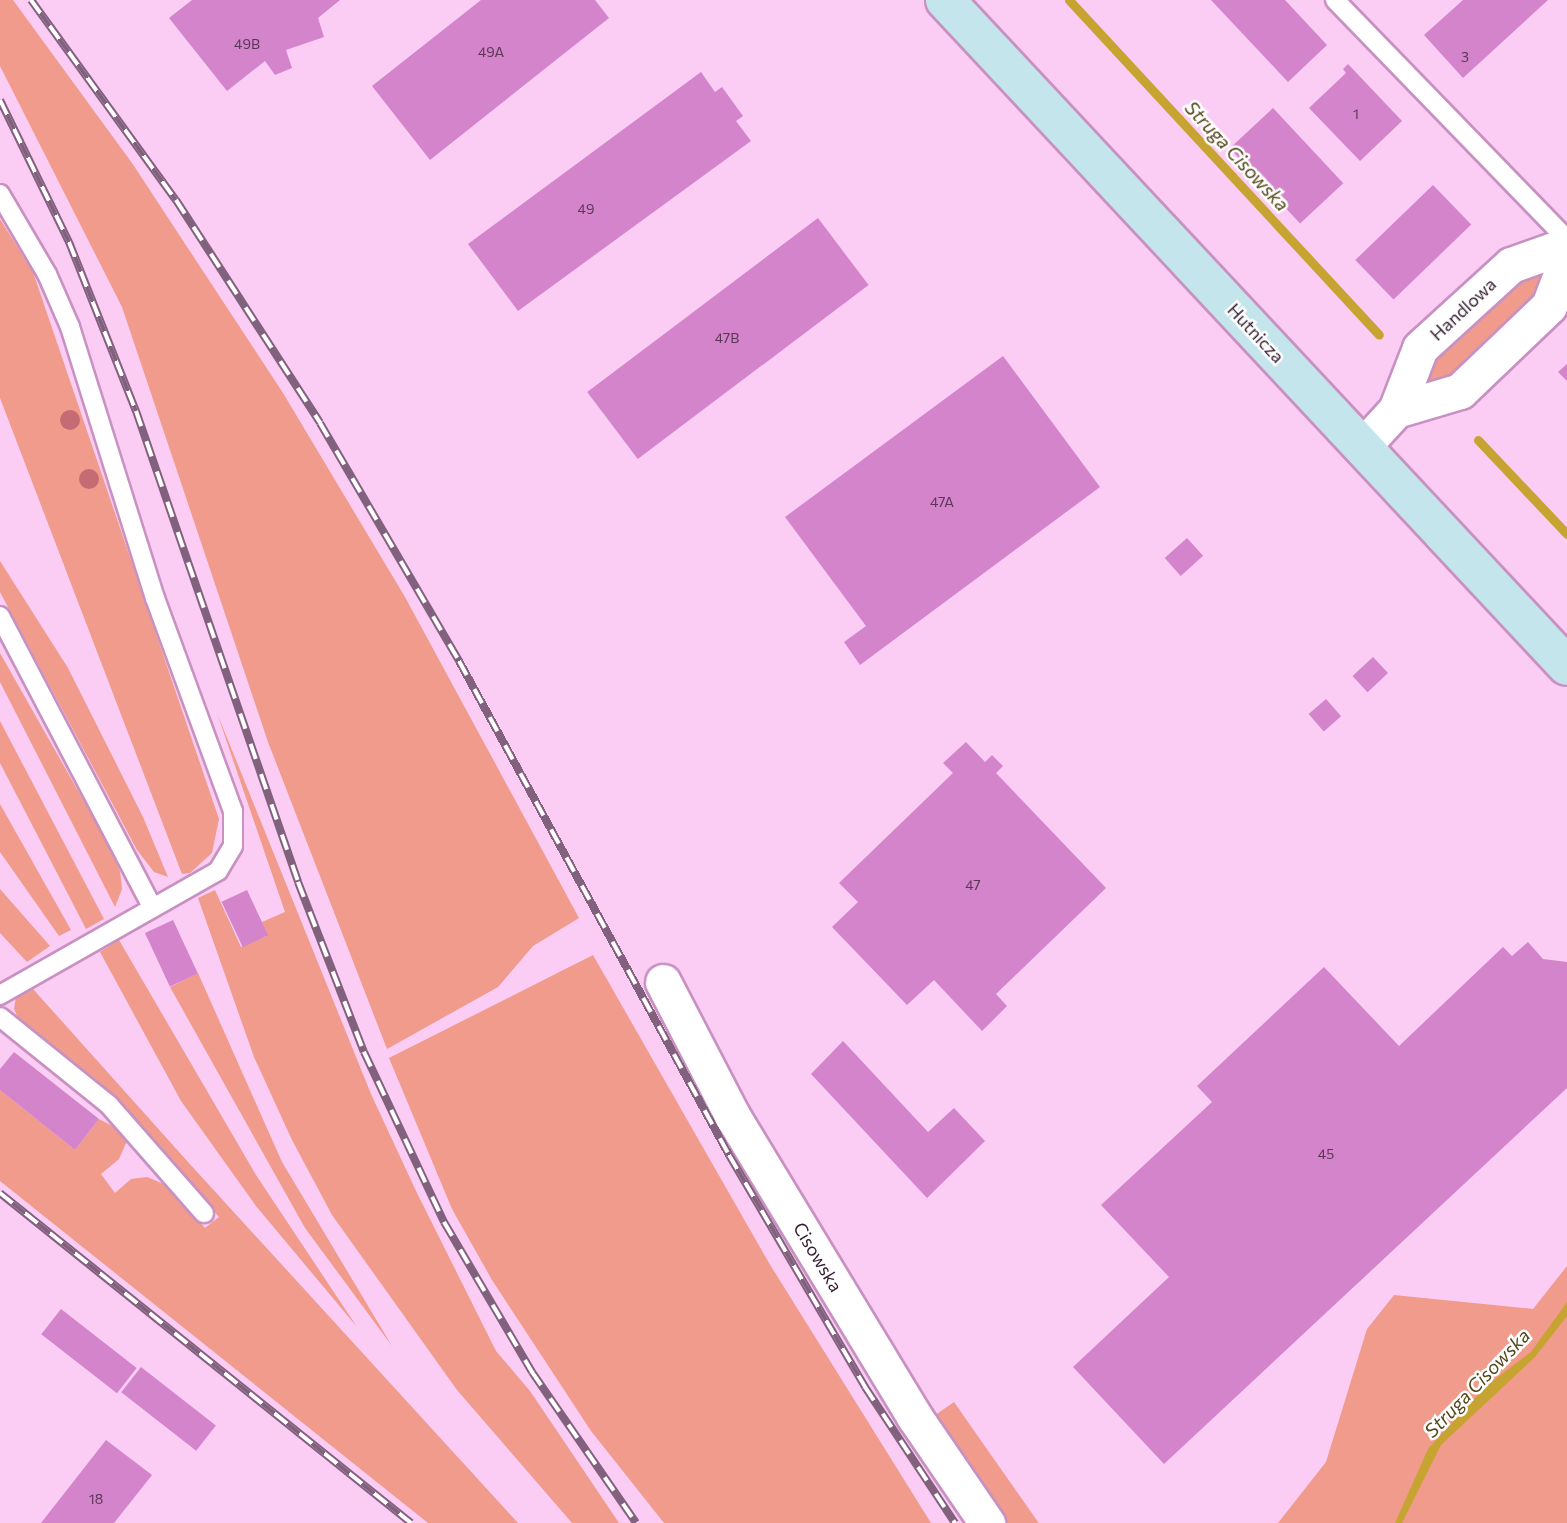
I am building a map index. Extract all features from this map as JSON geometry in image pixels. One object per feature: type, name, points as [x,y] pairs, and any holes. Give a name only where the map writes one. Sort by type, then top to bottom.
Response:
[{"type":"main road","name":"Hutnicza","points":[[945,0],[1567,666]]},
{"type":"street","name":"Handlowa","points":[[1362,447],[1396,410],[1420,348],[1511,265],[1567,246]]},
{"type":"street","points":[[1396,410],[1460,391],[1549,306],[1567,258]]},
{"type":"street","name":"Cisowska","points":[[663,982],[733,1117],[914,1416],[987,1523]]},
{"type":"lane","points":[[1335,0],[1567,239]]},
{"type":"lane","points":[[0,194],[47,274],[70,327],[155,598],[233,811],[233,846],[218,871],[0,995]]},
{"type":"lane","points":[[0,616],[152,907]]},
{"type":"lane","points":[[0,1017],[108,1105],[204,1213]]},
{"type":"shaded area","points":[[0,0],[13,0],[132,163],[283,393],[405,597],[579,918],[533,946],[498,987],[387,1049],[268,742],[122,307],[0,66]]},
{"type":"shaded area","points":[[0,219],[33,272],[219,819],[212,853],[190,873],[182,874],[0,398]]},
{"type":"shaded area","points":[[1542,262],[1547,284],[1430,393],[1412,379]]},
{"type":"shaded area","points":[[0,561],[68,668],[143,817],[168,877],[154,872],[137,850],[0,592]]},
{"type":"shaded area","points":[[0,653],[107,842],[120,871],[122,889],[115,907],[0,682]]},
{"type":"shaded area","points":[[217,713],[371,1094],[416,1191],[496,1351],[530,1391],[619,1523],[572,1523],[457,1390],[332,1215],[292,1140],[254,1057],[198,898],[215,890],[241,947],[267,936],[262,922],[285,912]]},
{"type":"shaded area","points":[[0,721],[104,919],[86,929],[0,763]]},
{"type":"shaded area","points":[[0,804],[71,930],[59,936],[0,852]]},
{"type":"shaded area","points":[[0,889],[50,946],[27,962],[0,933]]},
{"type":"shaded area","points":[[119,940],[256,1175],[357,1327],[256,1206],[181,1101],[100,952]]},
{"type":"shaded area","points":[[593,955],[769,1263],[931,1523],[664,1523],[591,1431],[492,1280],[452,1209],[389,1058]]},
{"type":"shaded area","points":[[198,973],[282,1162],[392,1346],[305,1228],[170,987]]},
{"type":"shaded area","points":[[33,989],[518,1523],[428,1523],[0,1181],[0,1090],[75,1150],[99,1119],[116,1128],[127,1141],[119,1159],[101,1174],[115,1193],[131,1179],[147,1177],[171,1187],[205,1228],[219,1217],[112,1096],[20,1022],[14,1009],[16,997]]},
{"type":"shaded area","points":[[1567,1266],[1567,1523],[1278,1523],[1326,1462],[1367,1329],[1394,1295],[1533,1309]]},
{"type":"shaded area","points":[[1567,1302],[1567,1316],[1535,1357],[1441,1445],[1402,1523],[1395,1523],[1428,1449],[1486,1386],[1531,1352]]},
{"type":"shaded area","points":[[954,1402],[1039,1523],[1005,1523],[931,1418]]},
{"type":"building","points":[[192,0],[340,0],[318,18],[324,37],[286,50],[292,68],[275,75],[265,61],[227,91],[169,18]]},
{"type":"building","points":[[481,0],[595,0],[609,18],[430,160],[372,86]]},
{"type":"building","points":[[1211,0],[1285,0],[1327,45],[1288,82]]},
{"type":"building","points":[[1463,0],[1548,0],[1463,78],[1424,35]]},
{"type":"building","points":[[1348,64],[1402,121],[1360,161],[1309,108],[1346,73],[1343,69]]},
{"type":"building","points":[[701,72],[715,92],[722,87],[743,116],[736,121],[751,141],[518,311],[468,244]]},
{"type":"building","points":[[1273,108],[1343,183],[1300,224],[1230,148]]},
{"type":"building","points":[[1433,185],[1471,225],[1394,300],[1355,260]]},
{"type":"building","points":[[818,218],[869,285],[638,459],[587,392]]},
{"type":"building","points":[[1003,356],[1100,487],[860,665],[844,642],[866,626],[785,517]]},
{"type":"building","points":[[1567,364],[1567,381],[1558,372]]},
{"type":"building","points":[[1187,538],[1203,556],[1181,576],[1165,558]]},
{"type":"building","points":[[1373,657],[1388,673],[1368,692],[1353,676]]},
{"type":"building","points":[[1326,699],[1341,716],[1324,731],[1309,714]]},
{"type":"building","points":[[966,742],[985,762],[992,755],[1003,766],[996,773],[1106,888],[996,994],[1007,1006],[982,1031],[934,980],[907,1005],[832,927],[858,902],[839,883],[953,773],[943,763]]},
{"type":"building","points":[[247,890],[268,935],[243,947],[222,902]]},
{"type":"building","points":[[173,920],[198,973],[170,987],[145,933]]},
{"type":"building","points":[[1528,942],[1543,959],[1567,962],[1567,1088],[1164,1464],[1073,1367],[1169,1277],[1101,1205],[1212,1102],[1197,1086],[1324,967],[1399,1046],[1503,947],[1512,956]]},
{"type":"building","points":[[843,1041],[928,1132],[954,1108],[985,1141],[927,1198],[811,1074]]},
{"type":"building","points":[[14,1052],[99,1119],[75,1150],[0,1090],[0,1069]]},
{"type":"building","points":[[61,1309],[137,1368],[117,1393],[41,1334]]},
{"type":"building","points":[[141,1367],[216,1425],[196,1451],[121,1392]]},
{"type":"building","points":[[106,1440],[152,1475],[114,1523],[41,1523]]},
{"type":"waterway","name":"Struga Cisowska","points":[[1069,0],[1379,335]]},
{"type":"waterway","name":"Struga Cisowska","points":[[1478,440],[1567,534]]},
{"type":"railway","points":[[31,0],[176,200],[320,423],[459,661],[729,1155],[865,1387],[955,1523]]},
{"type":"railway","points":[[0,100],[69,242],[136,411],[298,882],[364,1052],[444,1222],[532,1372],[636,1523]]},
{"type":"railway","points":[[0,1193],[411,1523]]}]
